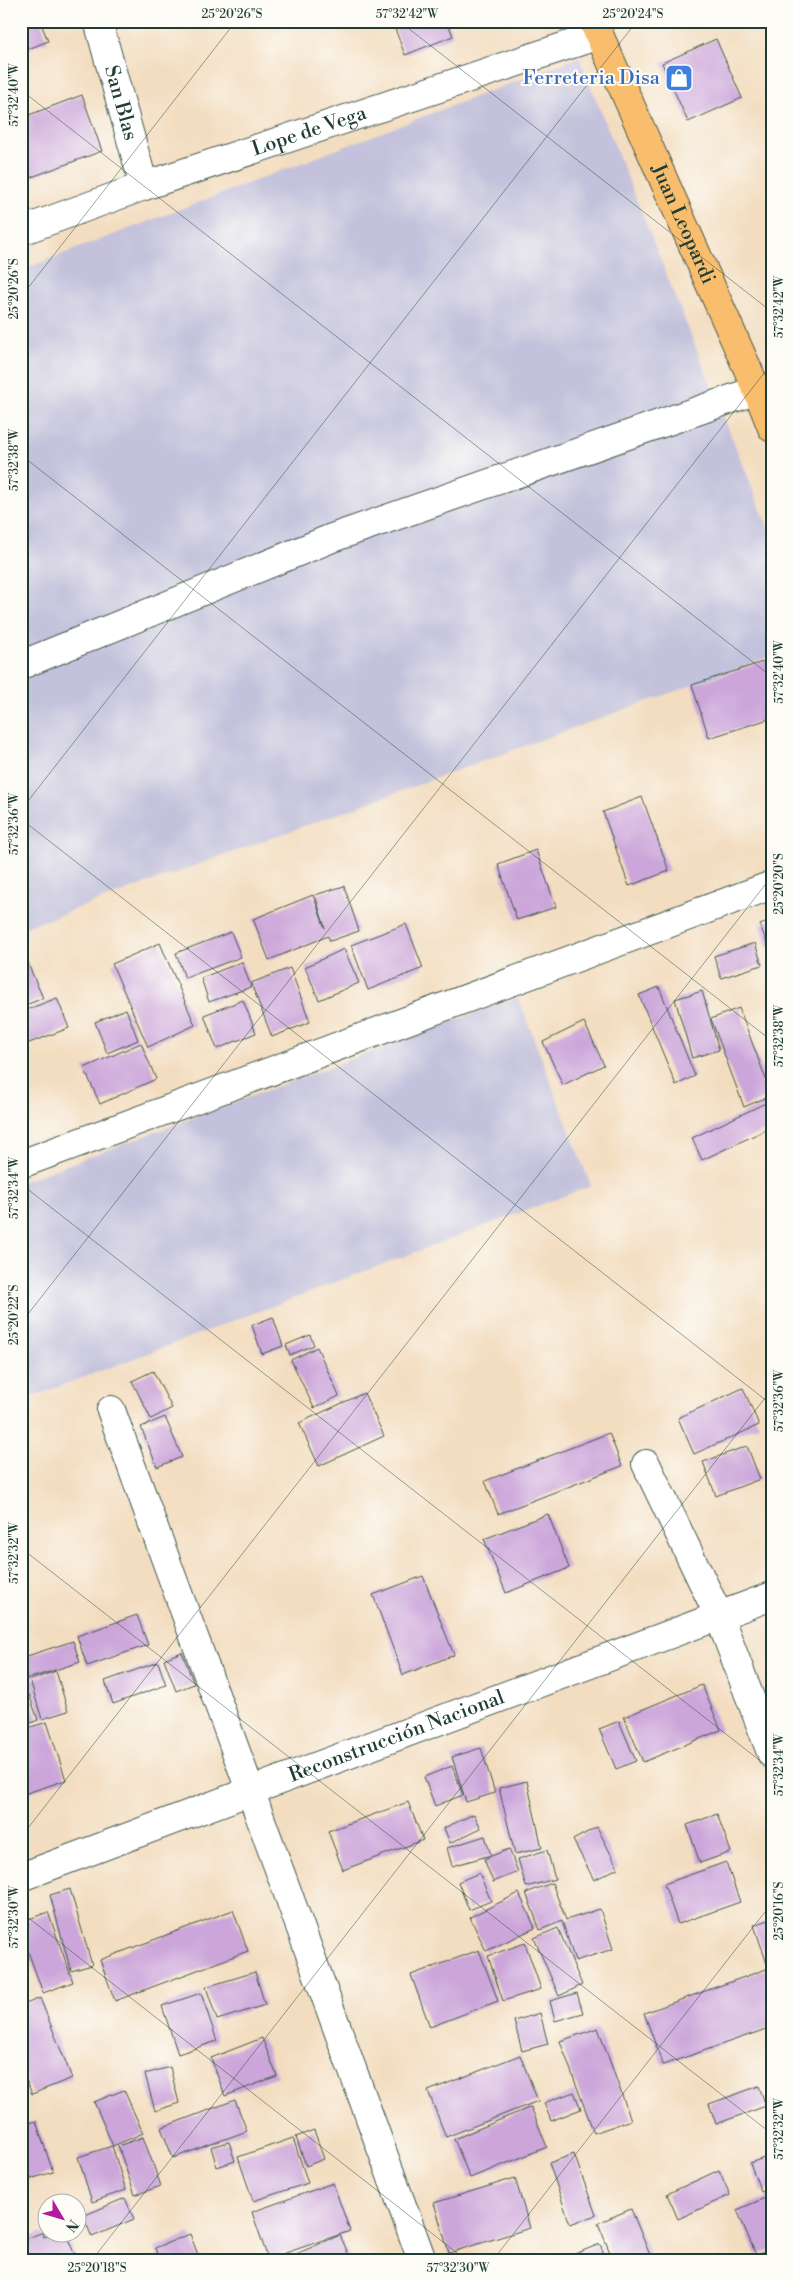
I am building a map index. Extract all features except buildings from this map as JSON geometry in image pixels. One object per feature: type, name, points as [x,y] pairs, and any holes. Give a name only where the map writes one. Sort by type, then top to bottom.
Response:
[{"type":"main road","name":"Juan Leopardi","points":[[596,28],[757,390],[772,428]]},
{"type":"street","name":"San Blas","points":[[98,21],[144,186]]},
{"type":"street","name":"Lope de Vega","points":[[21,231],[596,28]]},
{"type":"street","points":[[21,665],[332,538],[757,390]]},
{"type":"street","points":[[21,1164],[772,884]]},
{"type":"street","points":[[111,1410],[252,1791],[422,2260]]},
{"type":"street","points":[[646,1464],[719,1616],[772,1755]]},
{"type":"street","name":"Reconstrucción Nacional","points":[[21,1877],[772,1596]]},
{"type":"shaded area","points":[[579,57],[772,537],[772,656],[21,929],[21,270]]},
{"type":"shaded area","points":[[518,997],[591,1186],[21,1401],[21,1182]]},
{"type":"place","name":"Ferreteria Disa","points":[[679,78]]}]
